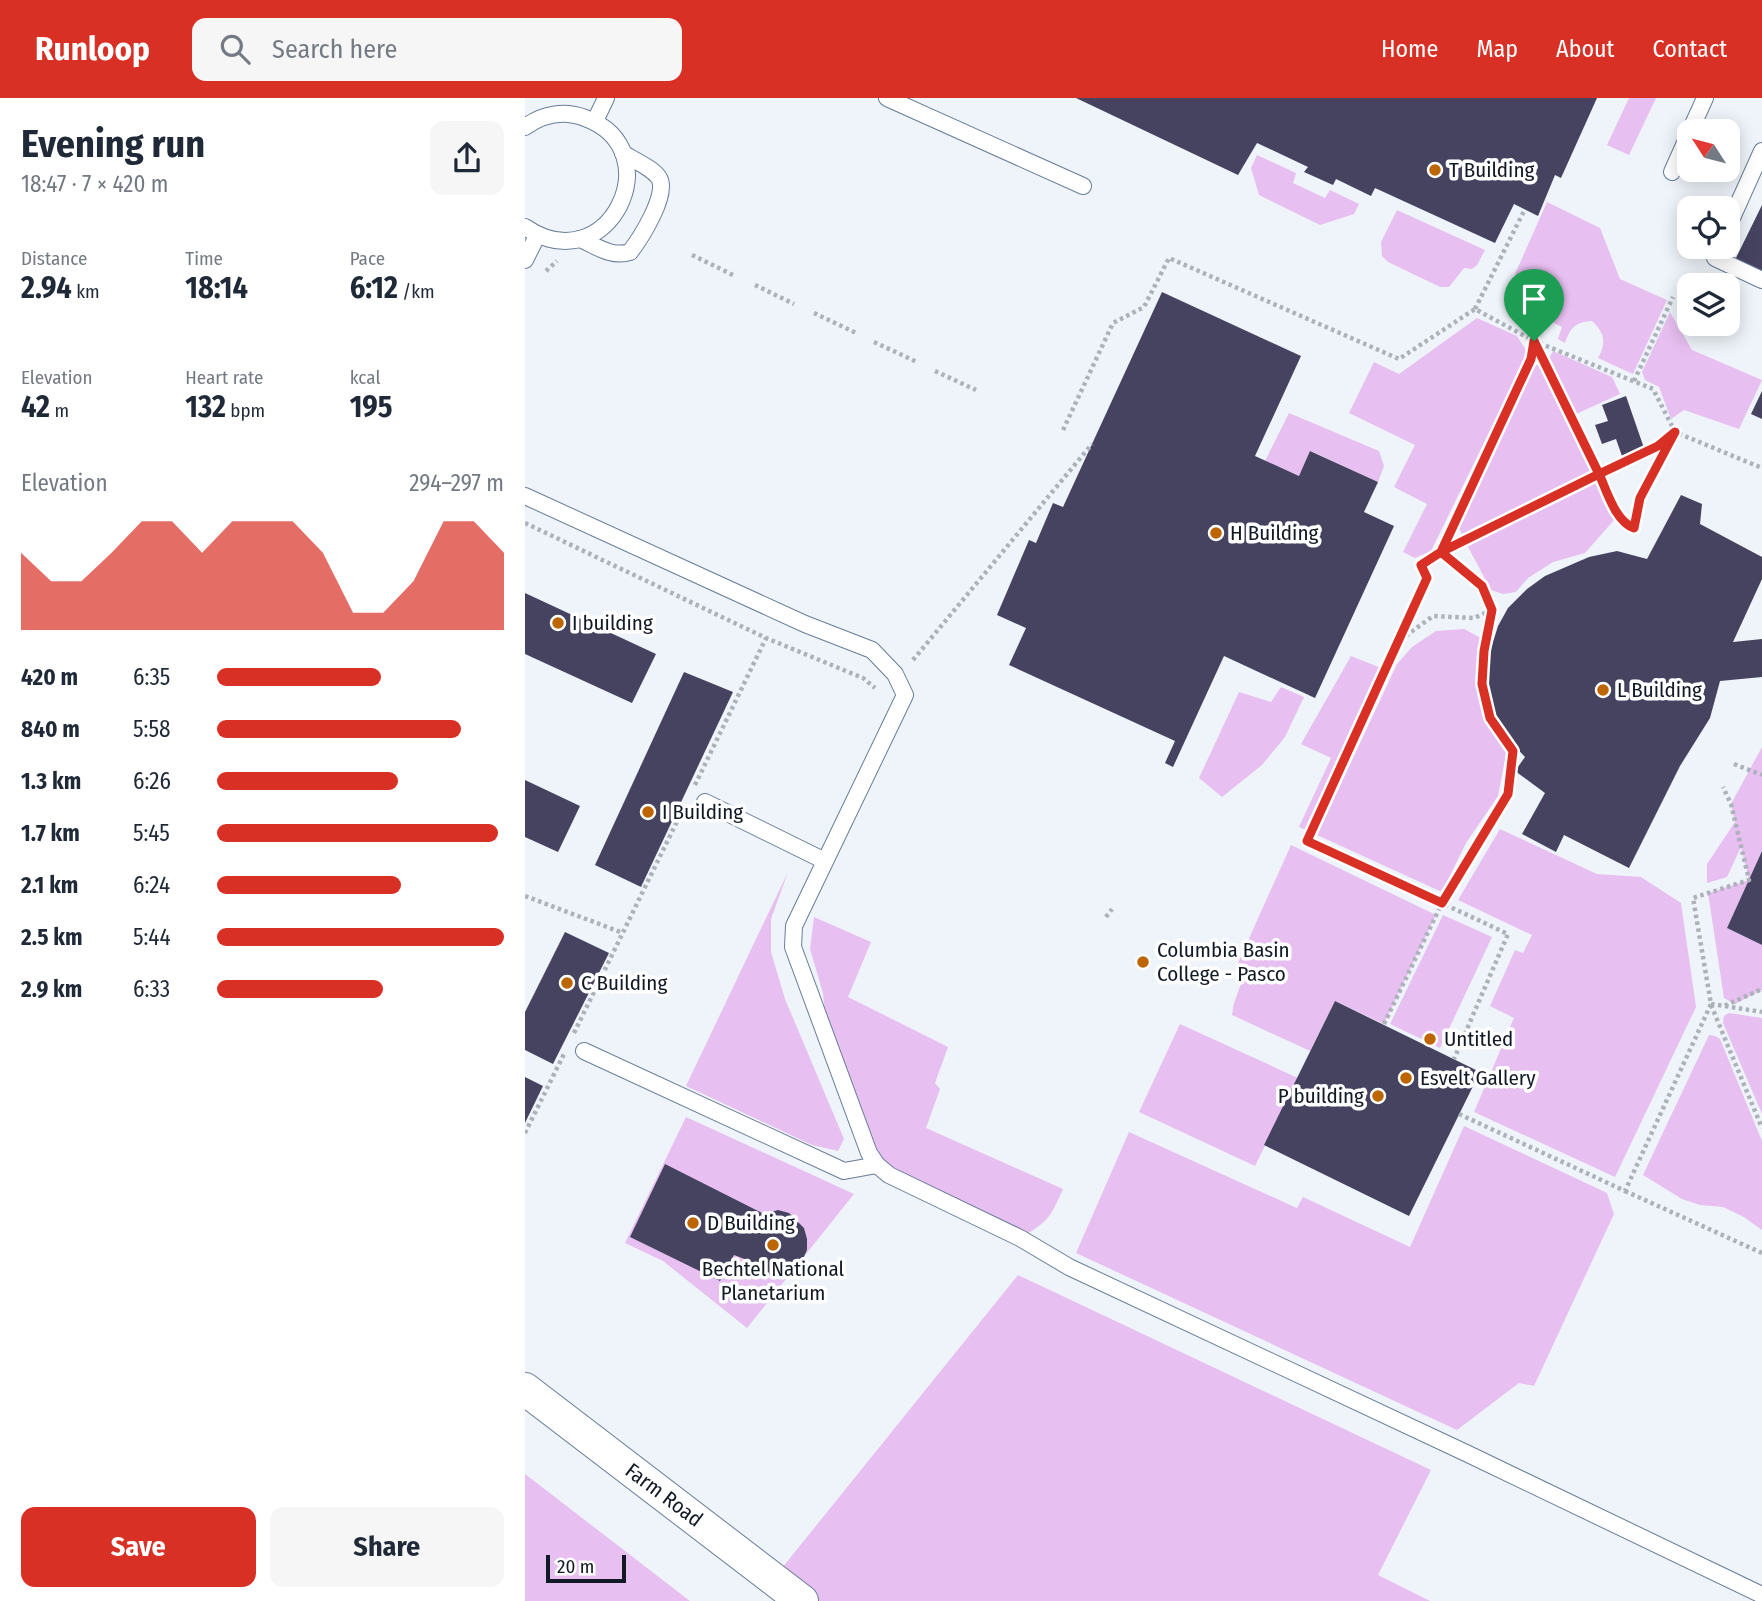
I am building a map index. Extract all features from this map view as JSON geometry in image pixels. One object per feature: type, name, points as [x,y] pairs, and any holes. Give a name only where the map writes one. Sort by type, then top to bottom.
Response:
[{"type":"street","name":"Farm Road","points":[[525,1389],[802,1601]]},
{"type":"lane","points":[[595,121],[606,98]]},
{"type":"lane","points":[[887,98],[1083,186]]},
{"type":"lane","points":[[1695,119],[1705,98]]},
{"type":"lane","points":[[525,127],[555,114],[576,114],[595,121],[612,135],[623,153],[628,174],[625,196],[615,215],[600,230],[580,239],[558,241],[531,231],[525,260]]},
{"type":"lane","points":[[1740,200],[1762,151]]},
{"type":"lane","points":[[580,239],[621,255],[630,252],[651,217],[662,187],[659,178],[623,153]]},
{"type":"lane","points":[[1672,172],[1677,161]]},
{"type":"lane","points":[[1717,259],[1762,281]]},
{"type":"lane","points":[[525,496],[805,624],[872,650],[895,674],[905,695],[794,926],[793,947],[869,1153],[877,1165],[889,1175],[1020,1238],[1069,1267],[1446,1443],[1762,1595]]},
{"type":"lane","points":[[705,802],[825,860]]},
{"type":"lane","points":[[584,1051],[844,1171],[877,1165]]},
{"type":"path","points":[[1063,430],[1113,323],[1144,307],[1168,258],[1399,359],[1475,309],[1525,209]]},
{"type":"path","points":[[692,255],[733,275]]},
{"type":"path","points":[[755,285],[794,304]]},
{"type":"path","points":[[1634,381],[1673,297]]},
{"type":"path","points":[[1475,309],[1534,341],[1653,389],[1675,432],[1762,468]]},
{"type":"path","points":[[814,313],[856,333]]},
{"type":"path","points":[[1534,341],[1626,525],[1634,528],[1640,498],[1675,432]]},
{"type":"path","points":[[1441,552],[1531,359],[1534,341]]},
{"type":"path","points":[[874,342],[916,362]]},
{"type":"path","points":[[935,371],[976,390]]},
{"type":"path","points":[[1454,1059],[1508,934],[1307,841],[1427,578],[1421,565],[1441,552],[1658,446],[1675,432]]},
{"type":"path","points":[[913,660],[1092,444]]},
{"type":"path","points":[[525,523],[766,638],[863,678],[875,688]]},
{"type":"path","points":[[1384,1024],[1442,903],[1508,794],[1513,751],[1490,718],[1482,684],[1484,651],[1492,610],[1482,586],[1441,552]]},
{"type":"path","points":[[1399,640],[1433,616],[1474,618],[1492,610]]},
{"type":"path","points":[[692,790],[766,638]]},
{"type":"path","points":[[1734,764],[1762,775]]},
{"type":"path","points":[[1723,787],[1731,804],[1749,880],[1693,898],[1711,1004],[1762,1128]]},
{"type":"path","points":[[574,1033],[686,802]]},
{"type":"path","points":[[525,896],[623,933]]},
{"type":"path","points":[[1106,917],[1112,909]]},
{"type":"path","points":[[1724,1006],[1762,989]]},
{"type":"path","points":[[1711,1004],[1762,1012]]},
{"type":"path","points":[[1625,1191],[1711,1004]]},
{"type":"path","points":[[525,1133],[568,1046]]},
{"type":"path","points":[[1459,1114],[1762,1254]]},
{"type":"shaded area","points":[[1629,98],[1656,98],[1629,155],[1607,145]]},
{"type":"shaded area","points":[[1257,155],[1296,173],[1293,183],[1325,198],[1330,190],[1359,204],[1354,214],[1320,225],[1259,195],[1251,168]]},
{"type":"shaded area","points":[[1547,202],[1600,228],[1620,279],[1667,300],[1633,374],[1598,358],[1603,347],[1603,338],[1592,321],[1574,327],[1565,343],[1558,339],[1562,327],[1544,318],[1545,306],[1527,295],[1515,274]]},
{"type":"shaded area","points":[[1397,210],[1485,250],[1477,265],[1472,269],[1464,268],[1449,287],[1440,287],[1388,262],[1382,256],[1381,242]]},
{"type":"shaded area","points":[[1670,312],[1677,324],[1677,336],[1684,336],[1692,350],[1762,380],[1739,429],[1684,410],[1671,419],[1659,387],[1645,380],[1642,372]]},
{"type":"shaded area","points":[[1477,318],[1517,336],[1528,353],[1431,551],[1415,558],[1403,552],[1427,504],[1394,487],[1415,445],[1349,413],[1374,362],[1399,374]]},
{"type":"shaded area","points":[[1553,351],[1612,377],[1620,394],[1574,415],[1548,360]]},
{"type":"shaded area","points":[[1532,363],[1542,367],[1592,471],[1463,537],[1457,523]]},
{"type":"shaded area","points":[[1289,413],[1379,451],[1384,466],[1378,482],[1311,451],[1299,476],[1265,461]]},
{"type":"shaded area","points":[[1597,479],[1615,519],[1585,553],[1553,562],[1528,578],[1516,592],[1503,594],[1491,590],[1467,545]]},
{"type":"shaded area","points":[[1464,629],[1481,638],[1482,684],[1490,718],[1508,744],[1498,796],[1466,843],[1442,892],[1317,835],[1397,664],[1412,647],[1436,631]]},
{"type":"shaded area","points":[[1351,656],[1386,670],[1311,832],[1299,827],[1331,758],[1301,744]]},
{"type":"shaded area","points":[[1281,687],[1304,697],[1285,737],[1262,765],[1222,797],[1199,778],[1239,692],[1271,702]]},
{"type":"shaded area","points":[[1762,747],[1762,851],[1749,880],[1741,847],[1727,877],[1707,883],[1707,864],[1735,822],[1731,804]]},
{"type":"shaded area","points":[[1500,829],[1597,874],[1641,877],[1681,903],[1696,1007],[1615,1177],[1474,1112],[1514,1018],[1490,1006],[1515,950],[1523,953],[1532,935],[1458,900]]},
{"type":"shaded area","points":[[1291,845],[1436,915],[1384,1024],[1335,1001],[1310,1051],[1232,1015],[1247,967],[1238,963]]},
{"type":"shaded area","points":[[788,872],[771,919],[771,952],[785,999],[844,1139],[838,1151],[812,1145],[686,1086]]},
{"type":"shaded area","points":[[1749,880],[1727,928],[1762,945],[1762,990],[1735,1004],[1724,998],[1708,893]]},
{"type":"shaded area","points":[[1443,915],[1492,937],[1440,1048],[1390,1024]]},
{"type":"shaded area","points":[[814,917],[871,942],[848,997],[948,1047],[935,1083],[940,1089],[926,1128],[1063,1189],[1043,1223],[1020,1238],[889,1175],[869,1153],[828,1040],[823,993],[810,949]]},
{"type":"shaded area","points":[[1729,1013],[1762,1018],[1762,1114],[1723,1023],[1724,1016]]},
{"type":"shaded area","points":[[1180,1024],[1298,1078],[1255,1166],[1139,1112]]},
{"type":"shaded area","points":[[1709,1035],[1720,1039],[1762,1141],[1762,1230],[1723,1207],[1700,1205],[1682,1199],[1643,1175]]},
{"type":"shaded area","points":[[686,1117],[854,1194],[747,1328],[663,1261],[625,1243]]},
{"type":"shaded area","points":[[1464,1126],[1607,1193],[1614,1214],[1534,1386],[1519,1383],[1457,1430],[1076,1253],[1129,1132],[1297,1208],[1303,1197],[1410,1247]]},
{"type":"shaded area","points":[[1018,1275],[1431,1470],[1378,1575],[1430,1601],[814,1601],[778,1573]]},
{"type":"shaded area","points":[[525,1474],[690,1601],[525,1601]]},
{"type":"building","name":"T Building","points":[[1076,98],[1597,98],[1561,178],[1555,175],[1538,216],[1514,204],[1495,243],[1375,188],[1371,196],[1336,179],[1333,185],[1304,172],[1308,167],[1257,143],[1238,175]]},
{"type":"building","points":[[1762,205],[1762,274],[1735,260],[1740,259],[1740,250]]},
{"type":"building","name":"H Building","points":[[1162,292],[1301,356],[1255,456],[1299,476],[1310,451],[1378,482],[1364,512],[1394,526],[1315,698],[1224,656],[1173,767],[1165,763],[1175,741],[1009,665],[1026,628],[997,615],[1029,540],[1036,543],[1053,503],[1063,507]]},
{"type":"building","points":[[1762,391],[1762,419],[1751,414]]},
{"type":"building","points":[[1626,396],[1644,448],[1622,456],[1616,439],[1602,444],[1595,425],[1608,421],[1602,405]]},
{"type":"building","name":"L Building","points":[[1681,495],[1702,504],[1700,524],[1762,557],[1762,579],[1733,642],[1762,639],[1762,677],[1720,681],[1710,718],[1680,766],[1629,868],[1564,835],[1556,852],[1522,834],[1545,793],[1515,771],[1525,757],[1509,740],[1497,721],[1489,698],[1489,655],[1498,626],[1508,608],[1545,576],[1589,557],[1617,551],[1647,559]]},
{"type":"building","name":"I building","points":[[525,593],[656,654],[632,703],[525,654]]},
{"type":"building","name":"I Building","points":[[684,672],[733,692],[641,887],[595,865]]},
{"type":"building","points":[[525,780],[580,806],[558,852],[525,837]]},
{"type":"building","points":[[1762,851],[1762,945],[1727,928]]},
{"type":"building","name":"C Building","points":[[565,932],[609,953],[553,1064],[525,1050],[525,1012]]},
{"type":"building","name":"P building","points":[[1335,1001],[1480,1072],[1409,1216],[1264,1145]]},
{"type":"building","points":[[525,1077],[543,1086],[525,1123]]},
{"type":"building","name":"D Building","points":[[665,1164],[764,1214],[778,1210],[789,1213],[804,1228],[807,1239],[807,1250],[802,1261],[795,1269],[774,1276],[763,1274],[754,1269],[747,1260],[734,1255],[720,1281],[630,1237]]},
{"type":"place","name":"T Building","points":[[1435,170]]},
{"type":"place","name":"H Building","points":[[1216,533]]},
{"type":"place","name":"I building","points":[[558,623]]},
{"type":"place","name":"L Building","points":[[1603,690]]},
{"type":"place","name":"I Building","points":[[648,812]]},
{"type":"place","name":"Columbia Basin College - Pasco","points":[[1143,962]]},
{"type":"place","name":"C Building","points":[[567,983]]},
{"type":"place","name":"Untitled","points":[[1430,1039]]},
{"type":"place","name":"Esvelt Gallery","points":[[1406,1078]]},
{"type":"place","name":"P building","points":[[1378,1096]]},
{"type":"place","name":"D Building","points":[[693,1223]]},
{"type":"place","name":"Bechtel National Planetarium","points":[[773,1245]]},
{"type":"route","points":[[1534,341],[1531,359],[1441,552],[1421,565],[1427,578],[1307,841],[1442,903],[1508,794],[1513,751],[1490,718],[1482,684],[1484,651],[1492,610],[1482,586],[1441,552],[1599,474],[1621,518],[1626,525],[1634,528],[1640,498],[1675,432],[1658,446],[1599,474],[1534,341]]}]
